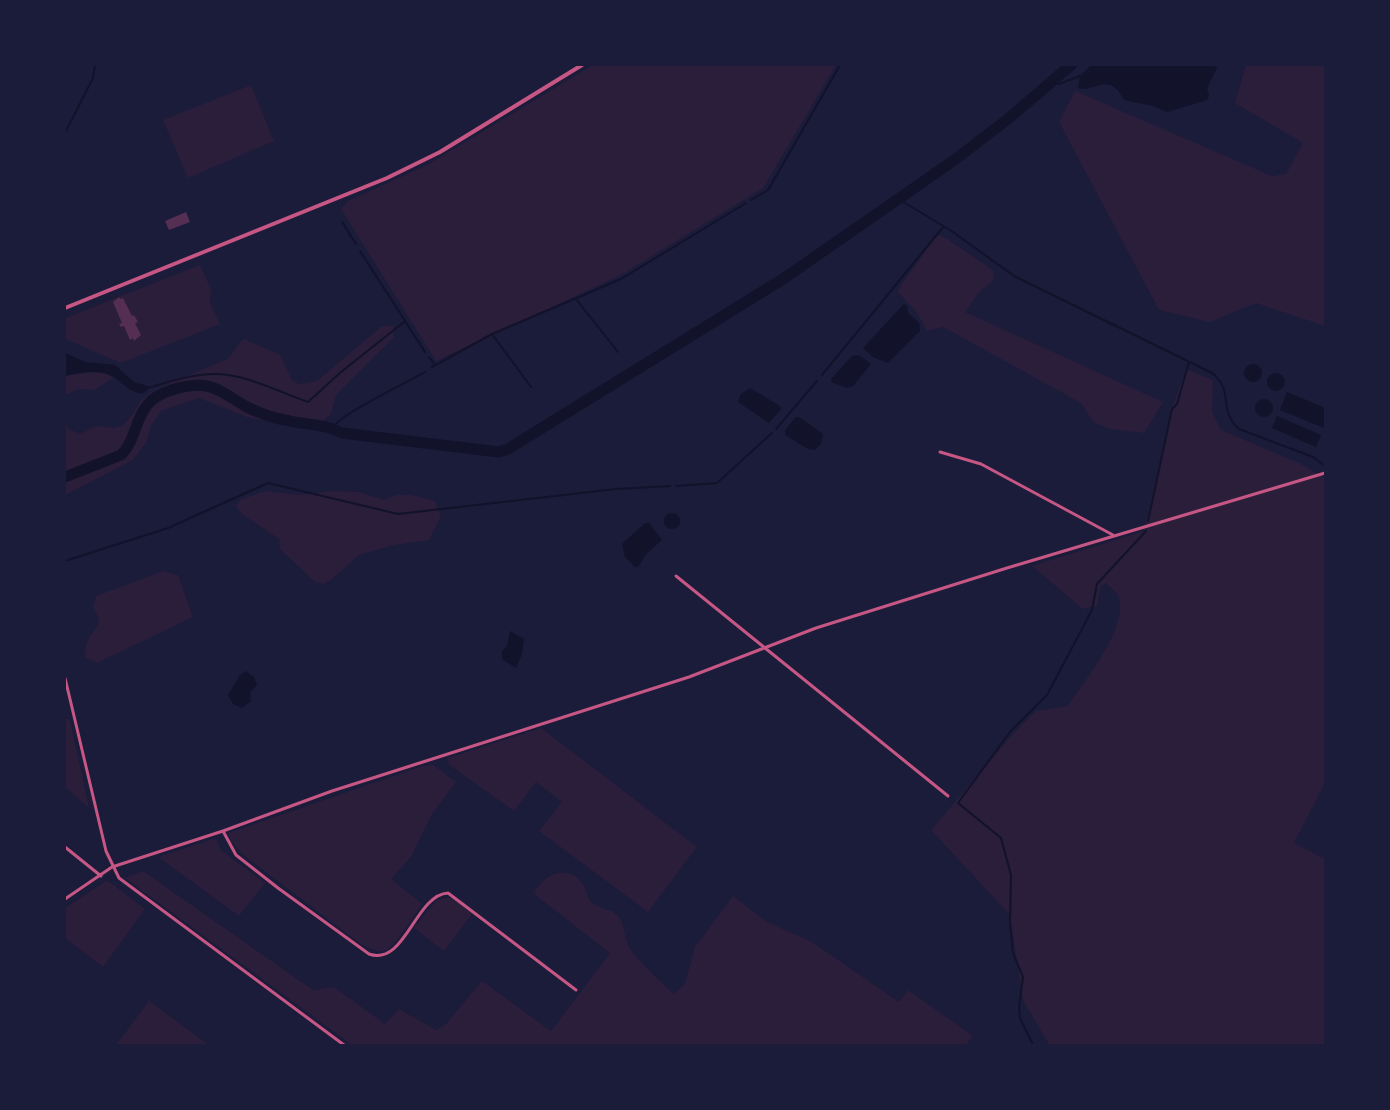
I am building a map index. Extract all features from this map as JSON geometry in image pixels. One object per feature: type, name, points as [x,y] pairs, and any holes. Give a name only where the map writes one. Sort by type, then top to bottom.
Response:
[{"type":"street","points":[[65,308],[387,178],[440,152],[582,65]]},
{"type":"street","points":[[940,452],[980,464],[1114,535]]},
{"type":"street","points":[[65,899],[112,867],[222,831],[332,791],[689,677],[816,628],[1114,535],[1325,473]]},
{"type":"street","points":[[676,576],[948,796]]},
{"type":"street","points":[[65,678],[102,836],[112,867],[118,878],[344,1045]]},
{"type":"street","points":[[65,709],[72,710]]},
{"type":"street","points":[[222,831],[236,855],[369,954],[376,956],[391,951],[428,905],[442,893],[448,893],[576,990]]},
{"type":"street","points":[[65,848],[101,876]]},
{"type":"shaded area","points":[[593,65],[836,65],[763,188],[621,275],[436,361],[341,209],[348,201],[427,165]]},
{"type":"shaded area","points":[[1091,65],[1215,65],[1217,68],[1207,88],[1209,96],[1207,100],[1167,112],[1153,106],[1124,100],[1113,86],[1108,84],[1085,89],[1078,88],[1080,76]]},
{"type":"shaded area","points":[[1246,65],[1325,65],[1325,326],[1256,303],[1210,322],[1159,310],[1059,122],[1075,91],[1272,176],[1286,174],[1303,143],[1235,103]]},
{"type":"shaded area","points":[[251,85],[274,141],[188,178],[163,120]]},
{"type":"shaded area","points":[[937,235],[946,238],[994,271],[993,281],[979,292],[965,312],[1163,402],[1144,433],[1110,429],[1093,422],[1081,403],[943,327],[927,331],[917,313],[897,291]]},
{"type":"shaded area","points":[[200,265],[211,289],[210,303],[220,324],[121,363],[65,339],[65,318]]},
{"type":"shaded area","points":[[904,304],[907,306],[908,313],[919,323],[920,331],[888,363],[873,357],[863,348]]},
{"type":"shaded area","points":[[393,325],[394,337],[336,395],[331,414],[314,429],[246,417],[199,398],[161,411],[151,426],[146,443],[133,460],[65,495],[65,423],[69,429],[80,434],[96,426],[113,428],[122,426],[133,414],[140,401],[154,390],[225,360],[244,339],[280,355],[292,380],[299,384],[317,381],[381,327]]},
{"type":"shaded area","points":[[65,353],[86,362],[115,365],[134,382],[151,387],[142,394],[131,390],[115,378],[104,373],[84,373],[65,376]]},
{"type":"shaded area","points":[[859,355],[871,364],[853,386],[847,388],[831,382],[832,378],[852,356]]},
{"type":"shaded area","points":[[1249,364],[1257,364],[1262,369],[1260,380],[1249,382],[1244,377],[1244,369]]},
{"type":"shaded area","points":[[1186,369],[1213,380],[1212,412],[1221,430],[1299,463],[1325,478],[1325,783],[1294,843],[1325,859],[1325,1045],[1047,1045],[1048,1043],[1023,1000],[1010,915],[931,830],[1013,734],[1036,711],[1068,706],[1103,654],[1117,624],[1120,610],[1117,593],[1106,583],[1101,586],[1097,606],[1083,609],[1032,566],[1144,531],[1171,411]]},
{"type":"shaded area","points":[[93,372],[114,377],[95,390],[79,389],[65,395],[65,376]]},
{"type":"shaded area","points":[[1272,373],[1280,373],[1285,378],[1283,389],[1272,391],[1267,386],[1267,378]]},
{"type":"shaded area","points":[[750,388],[780,406],[781,409],[769,423],[738,402],[741,394]]},
{"type":"shaded area","points":[[1287,392],[1325,408],[1324,428],[1280,410]]},
{"type":"shaded area","points":[[1260,399],[1268,399],[1273,404],[1271,415],[1260,417],[1255,412],[1255,404]]},
{"type":"shaded area","points":[[1277,416],[1321,435],[1316,447],[1272,428]]},
{"type":"shaded area","points":[[796,417],[799,417],[823,434],[821,444],[815,450],[808,449],[785,435],[785,430]]},
{"type":"shaded area","points":[[265,491],[301,495],[333,491],[359,492],[384,500],[396,495],[409,495],[435,501],[441,516],[429,540],[394,545],[359,555],[324,584],[315,582],[280,549],[279,539],[242,514],[236,506],[240,500]]},
{"type":"shaded area","points":[[672,513],[680,521],[672,529],[664,521]]},
{"type":"shaded area","points":[[645,523],[649,523],[662,540],[646,554],[638,567],[635,567],[625,557],[622,544]]},
{"type":"shaded area","points":[[163,571],[178,575],[193,617],[97,663],[85,657],[88,640],[99,621],[93,607],[96,596]]},
{"type":"shaded area","points":[[510,631],[524,639],[522,654],[516,668],[502,659],[502,651],[507,646]]},
{"type":"shaded area","points":[[246,671],[254,677],[257,685],[250,692],[251,701],[242,708],[233,704],[228,695],[240,675]]},
{"type":"shaded area","points":[[65,717],[70,720],[89,808],[65,787]]},
{"type":"shaded area","points":[[541,728],[697,847],[648,912],[539,831],[562,802],[536,782],[514,811],[449,765],[448,758]]},
{"type":"shaded area","points":[[434,765],[456,782],[432,814],[411,857],[391,879],[422,904],[394,944],[384,951],[375,950],[361,944],[242,854],[231,841],[228,833],[423,766]]},
{"type":"shaded area","points":[[216,838],[221,850],[265,883],[239,916],[158,857]]},
{"type":"shaded area","points":[[143,871],[313,990],[334,987],[385,1024],[399,1009],[436,1030],[445,1025],[482,981],[551,1031],[610,953],[534,894],[538,887],[550,876],[564,872],[572,874],[578,879],[586,889],[592,903],[614,912],[619,917],[631,950],[674,994],[685,984],[695,947],[733,896],[767,922],[812,942],[899,1002],[908,990],[973,1036],[966,1045],[352,1045],[125,878]]},
{"type":"shaded area","points":[[106,881],[145,909],[103,967],[65,938],[65,908]]},
{"type":"shaded area","points":[[448,897],[454,899],[472,914],[444,951],[414,928],[436,901]]},
{"type":"shaded area","points":[[149,1001],[209,1045],[116,1045]]},
{"type":"building","points":[[186,212],[190,222],[169,230],[165,221]]},
{"type":"building","points":[[119,297],[120,299],[123,298],[132,316],[134,315],[138,322],[135,323],[141,335],[134,341],[133,338],[130,340],[124,326],[121,327],[119,324],[122,323],[113,302]]},
{"type":"waterway","points":[[65,133],[93,78],[95,65]]},
{"type":"waterway","points":[[751,200],[768,190],[840,65]]},
{"type":"waterway","points":[[65,477],[121,455],[130,443],[146,406],[157,396],[170,390],[201,385],[218,390],[247,407],[268,416],[323,426],[342,433],[499,452],[508,449],[783,279],[953,161],[1008,119],[1071,65]]},
{"type":"waterway","points":[[1054,81],[1059,84],[1080,76]]},
{"type":"waterway","points":[[897,198],[953,232],[1014,276],[1212,373],[1223,387],[1229,415],[1232,422],[1239,429],[1313,457],[1325,466]]},
{"type":"waterway","points":[[432,367],[492,334],[621,279],[746,203]]},
{"type":"waterway","points":[[342,222],[356,244]]},
{"type":"waterway","points":[[822,375],[944,226]]},
{"type":"waterway","points":[[360,251],[425,352]]},
{"type":"waterway","points":[[576,299],[618,352]]},
{"type":"waterway","points":[[151,387],[199,375],[227,375],[250,380],[308,402],[341,372],[404,322]]},
{"type":"waterway","points":[[492,334],[531,387]]},
{"type":"waterway","points":[[429,357],[435,365]]},
{"type":"waterway","points":[[1148,521],[1172,409],[1177,404],[1189,362]]},
{"type":"waterway","points":[[333,428],[338,422],[360,407],[425,372]]},
{"type":"waterway","points":[[776,429],[817,381]]},
{"type":"waterway","points":[[676,486],[717,483],[772,433]]},
{"type":"waterway","points":[[65,561],[168,528],[268,483],[398,514],[616,489],[670,486]]},
{"type":"waterway","points":[[1033,1045],[1020,1018],[1019,1008],[1023,977],[1013,953],[1010,923],[1011,875],[1001,838],[958,803],[1010,732],[1047,695],[1092,610],[1097,584],[1146,531]]}]
